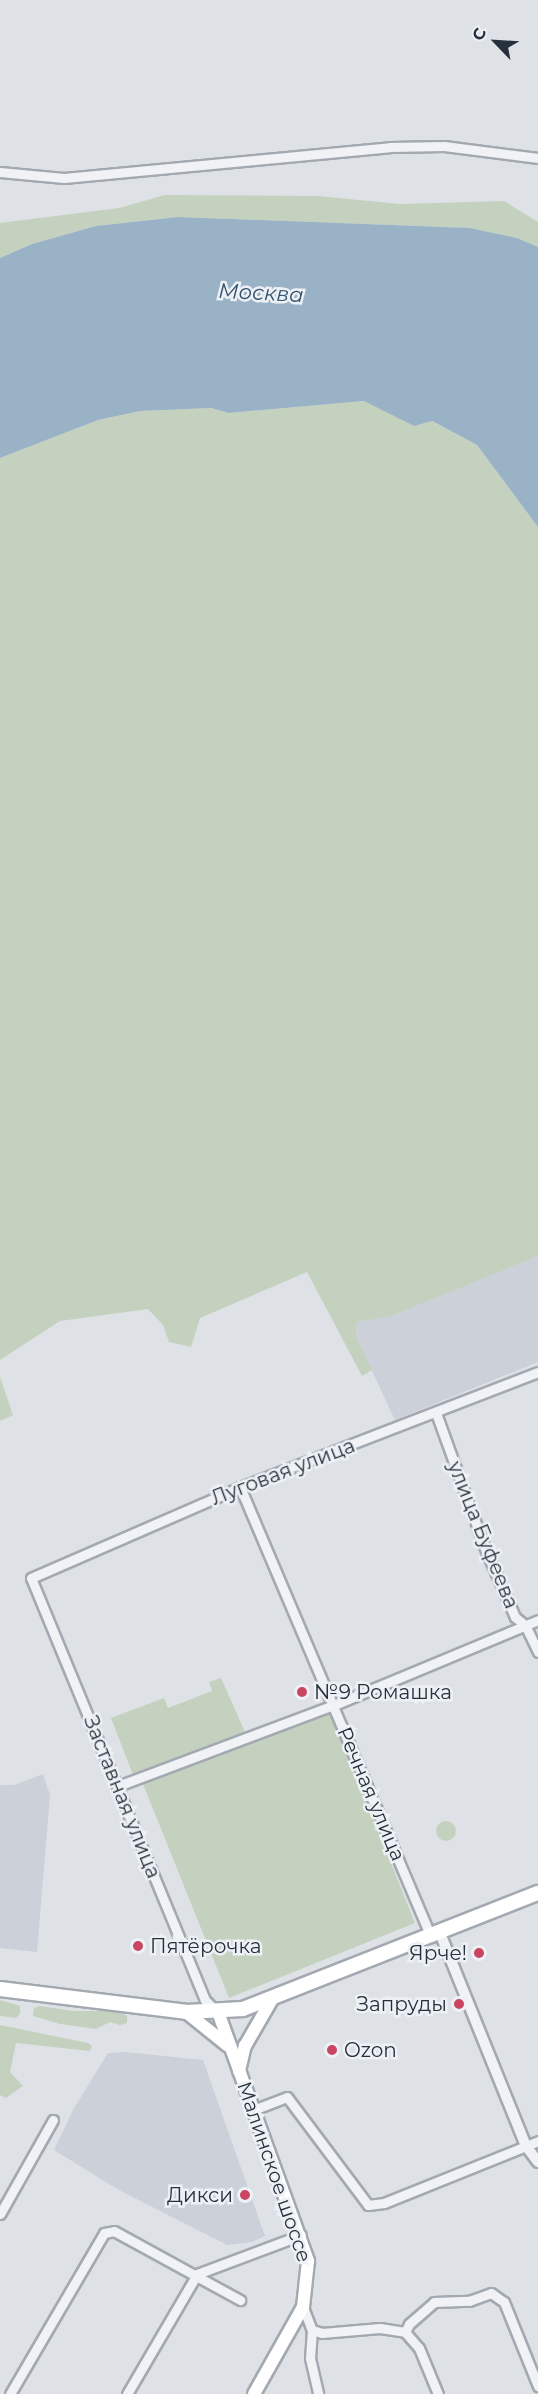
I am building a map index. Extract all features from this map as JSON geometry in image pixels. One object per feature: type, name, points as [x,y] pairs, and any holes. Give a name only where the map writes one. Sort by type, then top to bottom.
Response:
[{"type":"main road","points":[[0,1989],[186,2012],[218,2012],[271,2001],[538,1893]]},
{"type":"main road","points":[[239,2073],[245,2046],[271,2001]]},
{"type":"main road","points":[[186,2012],[210,2028],[231,2051]]},
{"type":"main road","name":"Малинское шоссе","points":[[218,2012],[301,2235],[309,2275],[303,2307],[254,2394]]},
{"type":"street","points":[[0,172],[64,178],[390,147],[444,146],[538,158]]},
{"type":"street","name":"Луговая улица","points":[[30,1578],[240,1487],[538,1372]]},
{"type":"street","name":"улица Буфеева","points":[[436,1413],[486,1551],[515,1617],[525,1625],[538,1652]]},
{"type":"street","name":"Речная улица","points":[[240,1487],[526,2146],[538,2162]]},
{"type":"street","name":"Заставная улица","points":[[30,1578],[205,2000],[218,2012]]},
{"type":"street","points":[[117,1786],[334,1705],[538,1620]]},
{"type":"street","points":[[254,2110],[287,2097],[361,2200],[368,2205],[384,2203],[538,2141]]},
{"type":"street","points":[[0,2214],[53,2120]]},
{"type":"street","points":[[10,2394],[104,2233],[114,2231],[197,2274],[240,2300]]},
{"type":"street","points":[[127,2394],[197,2274],[301,2235]]},
{"type":"street","points":[[405,2332],[408,2324],[434,2302],[469,2301],[485,2293],[497,2295],[504,2302],[538,2386]]},
{"type":"street","points":[[303,2307],[312,2330],[310,2358],[318,2394]]},
{"type":"street","points":[[312,2330],[380,2328],[405,2332],[420,2348],[438,2394]]},
{"type":"shaded area","points":[[538,1256],[538,1362],[395,1420],[356,1337],[357,1322],[391,1315]]},
{"type":"shaded area","points":[[43,1774],[50,1795],[37,1952],[0,1948],[0,1785],[14,1785]]},
{"type":"shaded area","points":[[125,2052],[203,2060],[265,2236],[252,2242],[227,2245],[117,2189],[54,2150],[74,2108],[108,2053]]},
{"type":"green space","points":[[165,195],[318,196],[400,204],[504,201],[538,222],[538,247],[517,238],[470,228],[178,217],[96,226],[32,244],[0,258],[0,223],[119,208]]},
{"type":"green space","points":[[365,401],[414,426],[431,421],[477,445],[538,527],[538,1256],[391,1316],[357,1322],[356,1337],[372,1370],[362,1376],[307,1272],[200,1318],[191,1347],[169,1342],[163,1325],[148,1309],[60,1321],[0,1360],[0,458],[98,420],[140,411],[211,408],[230,413]]},
{"type":"green space","points":[[0,1377],[13,1415],[0,1421]]},
{"type":"green space","points":[[221,1678],[245,1732],[133,1775],[111,1718],[164,1698],[168,1708],[212,1691],[209,1682]]},
{"type":"green space","points":[[329,1709],[415,1923],[229,1998],[143,1784]]},
{"type":"green space","points":[[446,1821],[453,1824],[456,1831],[453,1838],[446,1841],[439,1838],[436,1831],[439,1824]]},
{"type":"green space","points":[[0,2000],[20,2006],[20,2014],[16,2018],[0,2016]]},
{"type":"green space","points":[[40,2006],[73,2011],[119,2011],[127,2016],[127,2023],[120,2025],[110,2022],[96,2029],[60,2024],[33,2016],[34,2008]]},
{"type":"green space","points":[[0,2025],[88,2043],[92,2046],[90,2051],[16,2043],[10,2072],[23,2086],[6,2098],[0,2095]]},
{"type":"water","name":"Москва","points":[[178,217],[470,228],[517,238],[538,247],[538,527],[477,445],[432,421],[414,426],[364,401],[229,413],[211,408],[140,411],[98,420],[0,458],[0,258],[32,244],[96,226]]},
{"type":"place","name":"№9 Ромашка","points":[[302,1692]]},
{"type":"place","name":"Пятёрочка","points":[[138,1946]]},
{"type":"place","name":"Ярче!","points":[[479,1953]]},
{"type":"place","name":"Запруды","points":[[459,2004]]},
{"type":"place","name":"Ozon","points":[[332,2050]]},
{"type":"place","name":"Дикси","points":[[245,2195]]}]
